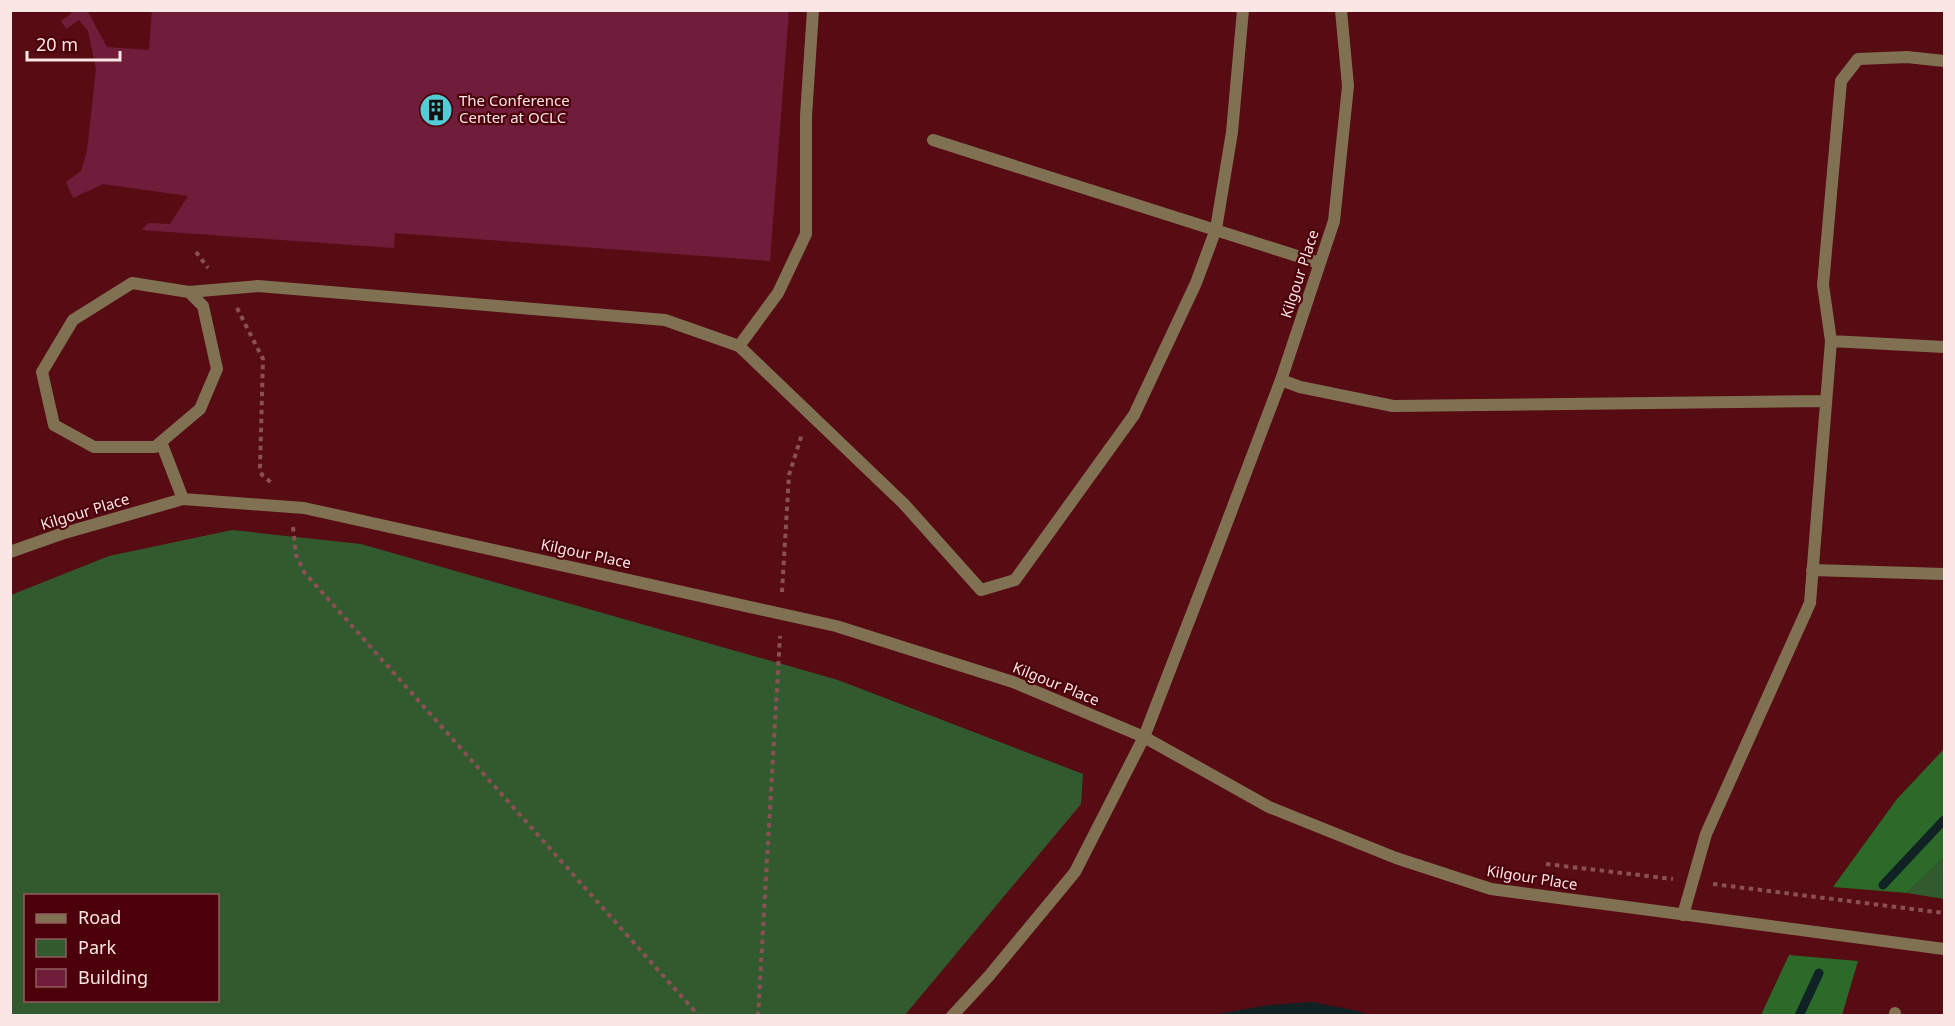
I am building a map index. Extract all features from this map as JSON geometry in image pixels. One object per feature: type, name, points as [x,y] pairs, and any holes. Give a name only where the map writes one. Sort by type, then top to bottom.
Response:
[{"type":"street","points":[[739,346],[778,293],[806,234],[806,117],[813,10]]},
{"type":"street","points":[[189,292],[203,306],[217,369],[200,409],[155,447],[94,447],[54,425],[42,372],[73,320],[132,283],[189,292],[258,286],[665,320],[739,346],[904,504],[981,590],[1015,580],[1134,415],[1197,284],[1216,229],[1232,132],[1243,10]]},
{"type":"street","name":"Kilgour Place","points":[[952,1016],[989,976],[1075,872],[1144,737],[1281,380],[1334,221],[1348,86],[1341,10]]},
{"type":"street","points":[[1683,915],[1706,834],[1810,603],[1831,341],[1822,285],[1841,81],[1858,58],[1907,57],[1944,61]]},
{"type":"street","points":[[933,140],[1319,263]]},
{"type":"street","points":[[1831,341],[1944,347]]},
{"type":"street","points":[[1281,380],[1300,387],[1393,406],[1826,400]]},
{"type":"street","points":[[161,442],[183,499]]},
{"type":"street","name":"Kilgour Place","points":[[10,552],[61,534],[183,499],[288,507],[395,528],[836,626],[1013,682],[1144,737],[1269,807],[1396,858],[1491,889],[1944,949]]},
{"type":"street","points":[[1812,570],[1944,574]]},
{"type":"path","points":[[196,252],[239,311],[263,359],[260,467],[262,475],[285,495],[296,555],[304,572],[699,1016]]},
{"type":"path","points":[[758,1016],[789,475],[809,413]]},
{"type":"path","points":[[1546,864],[1944,913]]},
{"type":"green space","points":[[232,530],[361,544],[838,680],[1083,774],[1081,804],[905,1015],[11,1015],[11,595],[109,556]]},
{"type":"green space","points":[[1944,749],[1944,857],[1907,893],[1833,887],[1897,799]]},
{"type":"green space","points":[[1944,857],[1944,899],[1907,893]]},
{"type":"green space","points":[[1789,955],[1858,961],[1842,1015],[1761,1015]]},
{"type":"shaded area","points":[[1312,1002],[1368,1015],[1211,1015],[1269,1005]]},
{"type":"building","name":"The Conference Center at OCLC","points":[[69,10],[87,10],[107,47],[149,50],[152,10],[789,10],[770,261],[395,233],[394,248],[142,230],[148,223],[170,224],[188,196],[103,184],[73,198],[66,182],[81,171],[87,151],[96,69],[88,31],[79,20],[66,29],[61,21],[71,14]]},
{"type":"waterway","points":[[1883,885],[1944,820]]},
{"type":"waterway","points":[[1799,1016],[1819,973]]},
{"type":"place","name":"The Conference Center at OCLC","points":[[436,110]]}]
